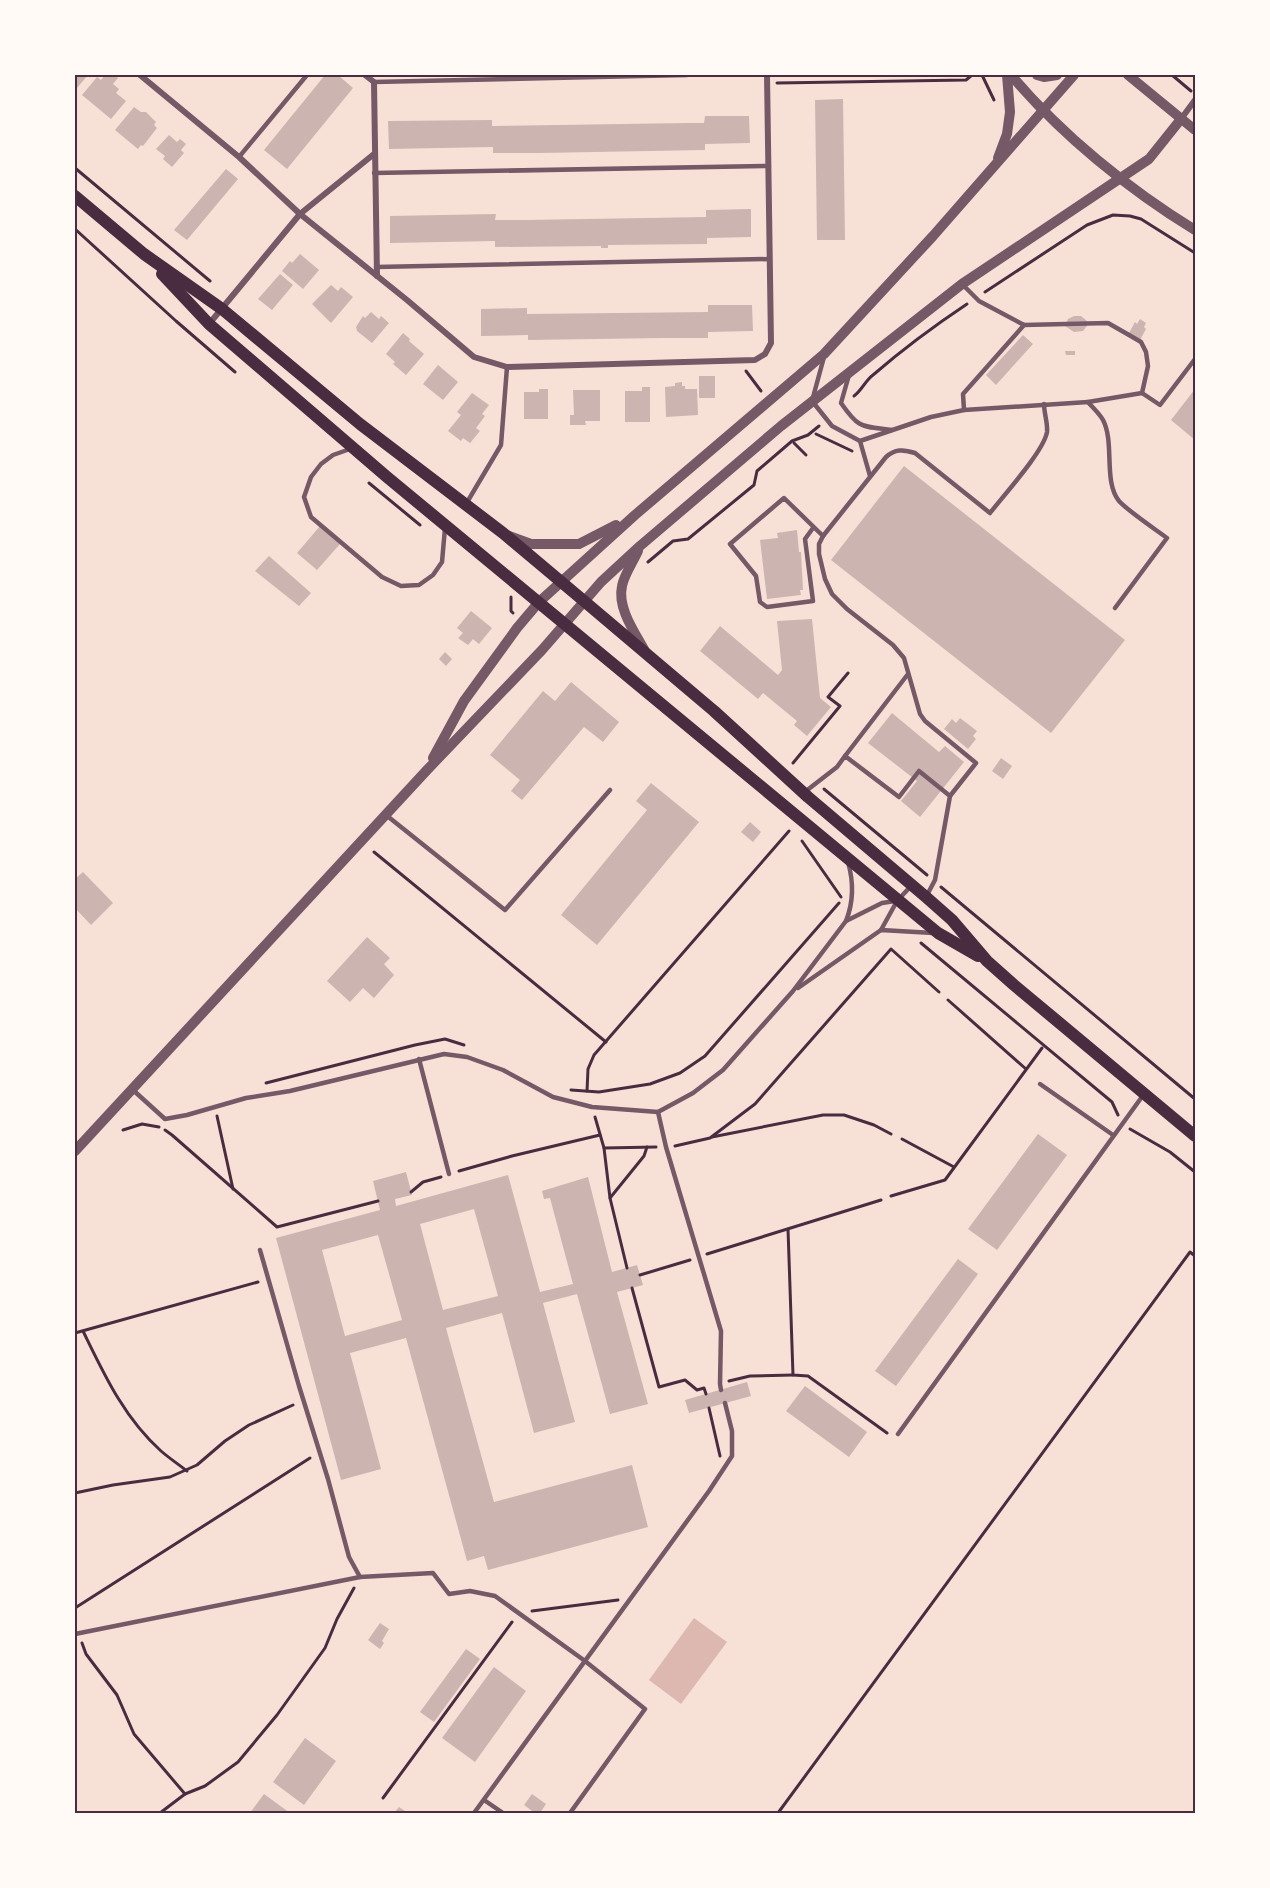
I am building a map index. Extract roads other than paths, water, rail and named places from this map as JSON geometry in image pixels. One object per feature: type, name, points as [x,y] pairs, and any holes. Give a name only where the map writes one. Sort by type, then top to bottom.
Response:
[{"type":"main road","points":[[75,196],[144,254],[222,309],[360,424],[503,533],[647,654],[926,897],[952,920],[987,961],[1195,1136]]},
{"type":"main road","points":[[144,254],[209,324],[353,448],[897,901],[938,933],[987,961]]},
{"type":"street","points":[[140,75],[239,157],[300,214],[474,357],[507,367],[755,360],[765,354],[771,343],[767,75]]},
{"type":"street","points":[[364,75],[374,82],[376,276]]},
{"type":"street","points":[[1009,75],[1043,110],[1121,178],[1160,208],[1195,230]]},
{"type":"street","points":[[996,163],[1007,134],[1011,112],[1009,75]]},
{"type":"street","points":[[1037,75],[1044,77],[1057,75]]},
{"type":"street","points":[[427,770],[464,701],[517,628],[540,602],[634,514],[824,354],[933,236],[1074,75]]},
{"type":"street","points":[[1128,75],[1195,130]]},
{"type":"street","points":[[75,1151],[565,624],[601,582],[640,546],[812,401],[962,284],[1149,159],[1195,100]]},
{"type":"street","points":[[209,324],[300,214],[374,154]]},
{"type":"street","points":[[503,533],[531,544],[579,544],[609,530],[634,514]]},
{"type":"street","points":[[640,546],[622,584],[621,596],[627,617],[647,654]]},
{"type":"lane","points":[[239,157],[307,75]]},
{"type":"lane","points":[[374,82],[687,75]]},
{"type":"lane","points":[[374,173],[769,166]]},
{"type":"lane","points":[[376,267],[770,259]]},
{"type":"lane","points":[[962,284],[979,301],[1024,325],[1108,323],[1141,342],[1146,352],[1148,366],[1142,393]]},
{"type":"lane","points":[[964,410],[963,394],[1024,325]]},
{"type":"lane","points":[[824,354],[812,401],[832,426],[860,441],[870,476]]},
{"type":"lane","points":[[860,441],[931,417],[964,410],[1088,402],[1142,393],[1160,405],[1195,360]]},
{"type":"lane","points":[[466,505],[501,445],[507,367]]},
{"type":"lane","points":[[850,373],[841,403],[845,409],[860,425],[894,430]]},
{"type":"lane","points":[[1088,402],[1104,422],[1113,489],[1119,501],[1167,538],[1115,608]]},
{"type":"lane","points":[[926,897],[935,880],[950,796],[976,763],[925,721],[920,714],[905,661],[897,650],[832,594],[820,561],[819,544],[870,476],[891,453],[905,449],[927,462],[990,513],[1043,441],[1047,432],[1044,404]]},
{"type":"lane","points":[[353,448],[333,455],[321,464],[311,477],[304,497],[311,517],[382,577],[401,586],[419,585],[433,575],[442,562],[445,525]]},
{"type":"lane","points":[[813,528],[805,538],[813,601],[767,607],[760,602],[756,576],[730,544],[784,498],[823,536]]},
{"type":"lane","points":[[804,793],[837,767],[908,674]]},
{"type":"lane","points":[[844,756],[899,797],[919,771],[950,796]]},
{"type":"lane","points":[[386,815],[505,910],[610,790]]},
{"type":"lane","points":[[133,1090],[165,1119],[246,1098],[290,1091],[444,1054],[467,1057],[503,1070],[553,1097],[592,1107],[658,1112],[693,1093],[723,1070],[794,991],[846,921],[853,894],[852,877],[846,858]]},
{"type":"lane","points":[[794,991],[881,930],[897,901],[911,885]]},
{"type":"lane","points":[[846,921],[882,903],[897,901]]},
{"type":"lane","points":[[881,930],[938,933]]},
{"type":"lane","points":[[419,1059],[448,1174]]},
{"type":"lane","points":[[1040,1084],[1113,1135]]},
{"type":"lane","points":[[898,1434],[1144,1094]]},
{"type":"lane","points":[[658,1112],[666,1147],[720,1331],[721,1387]]},
{"type":"lane","points":[[260,1250],[349,1557],[360,1577]]},
{"type":"lane","points":[[474,1813],[709,1491],[732,1456],[732,1431],[725,1403]]},
{"type":"lane","points":[[77,1634],[360,1577],[433,1573],[449,1594],[470,1591],[495,1596],[585,1661],[645,1709],[570,1813]]},
{"type":"lane","points":[[484,1800],[503,1813]]}]
